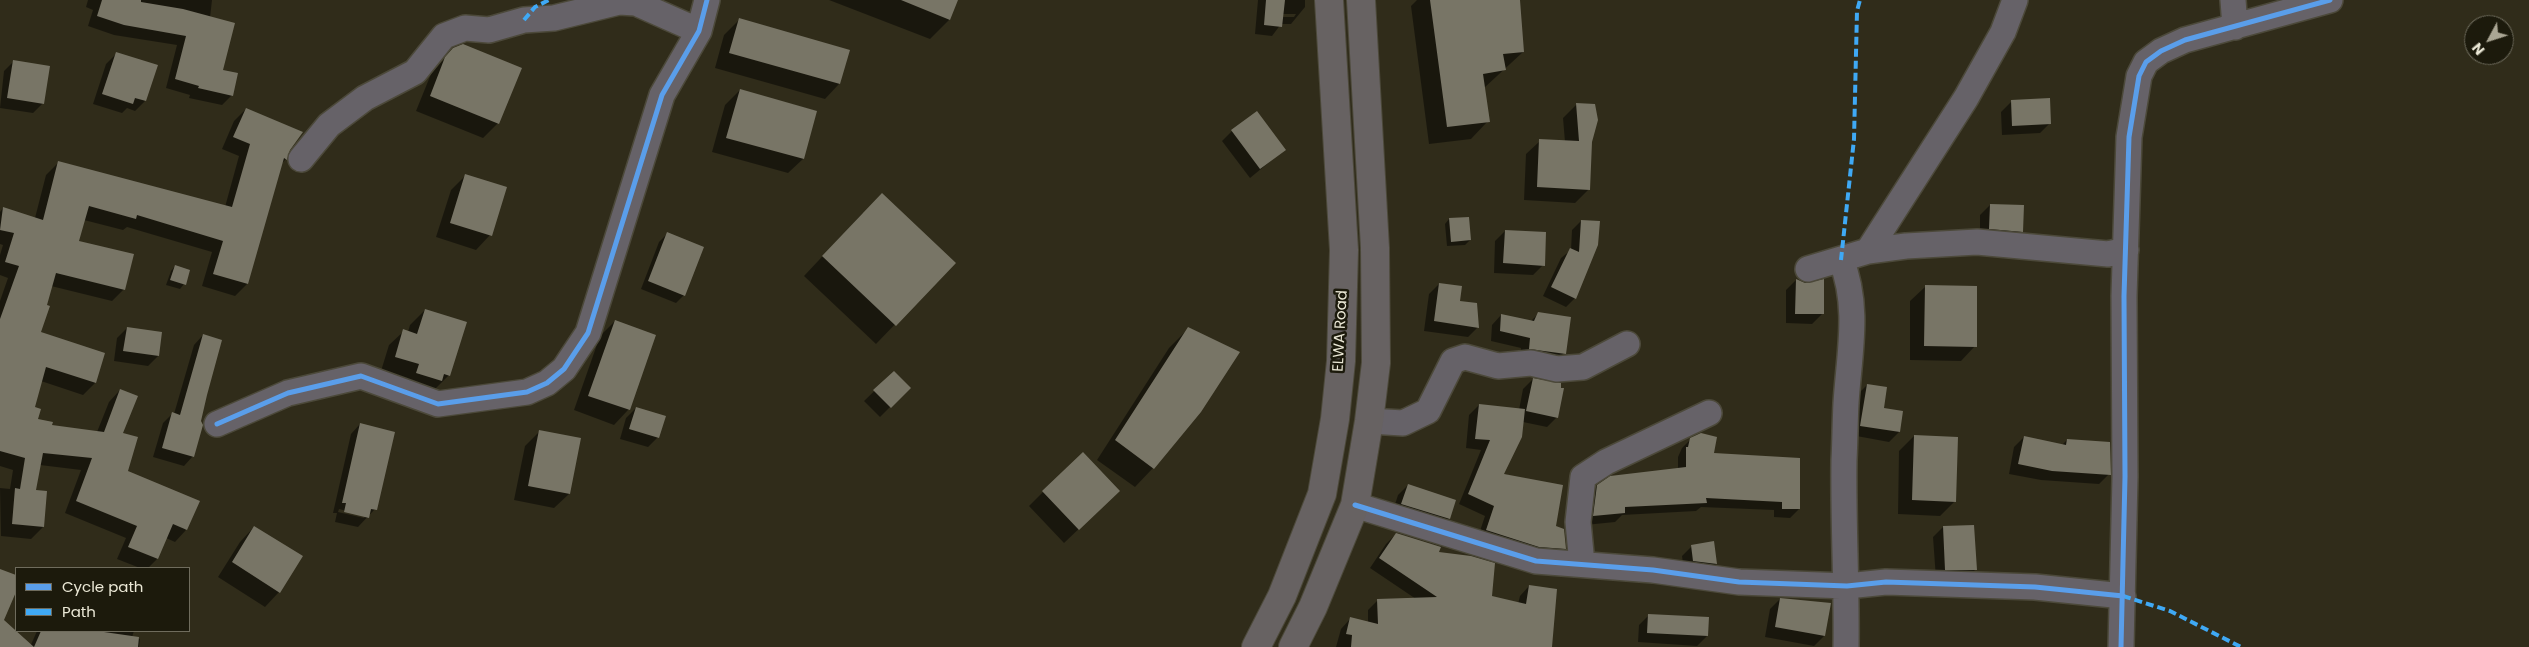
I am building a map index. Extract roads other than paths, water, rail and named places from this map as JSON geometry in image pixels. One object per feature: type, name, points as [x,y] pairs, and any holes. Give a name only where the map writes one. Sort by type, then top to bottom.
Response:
[{"type":"main road","name":"ELWA Road","points":[[1256,647],[1282,596],[1322,494],[1335,418],[1341,361],[1344,250],[1329,0]]},
{"type":"main road","points":[[1293,647],[1313,607],[1355,505],[1369,421],[1376,363],[1375,248],[1361,0]]},
{"type":"street","points":[[217,424],[288,393],[361,376],[438,404],[527,392],[547,383],[564,369],[588,333],[662,96],[699,31],[706,0]]},
{"type":"street","points":[[1868,250],[1966,98],[2003,32],[2015,0]]},
{"type":"street","points":[[2233,0],[2235,26]]},
{"type":"street","points":[[2121,647],[2123,596],[2123,401],[2129,138],[2139,76],[2146,62],[2161,51],[2185,40],[2330,0]]},
{"type":"street","points":[[301,159],[330,125],[365,98],[414,72],[444,36],[465,28],[489,30],[524,20],[554,18],[619,2],[636,3],[699,31]]},
{"type":"street","points":[[1808,269],[1868,250],[1906,246],[1977,242],[2108,254],[2126,250]]},
{"type":"street","points":[[1841,260],[1848,276],[1853,327],[1846,403],[1844,463],[1847,586],[1846,647]]},
{"type":"street","points":[[1369,421],[1403,423],[1428,411],[1453,362],[1465,357],[1498,366],[1531,363],[1557,369],[1584,367],[1628,344]]},
{"type":"street","points":[[1582,564],[1578,522],[1583,477],[1606,462],[1709,414]]},
{"type":"street","points":[[1355,505],[1536,561],[1653,570],[1739,582],[1847,586],[1886,582],[2035,587],[2123,596]]}]
